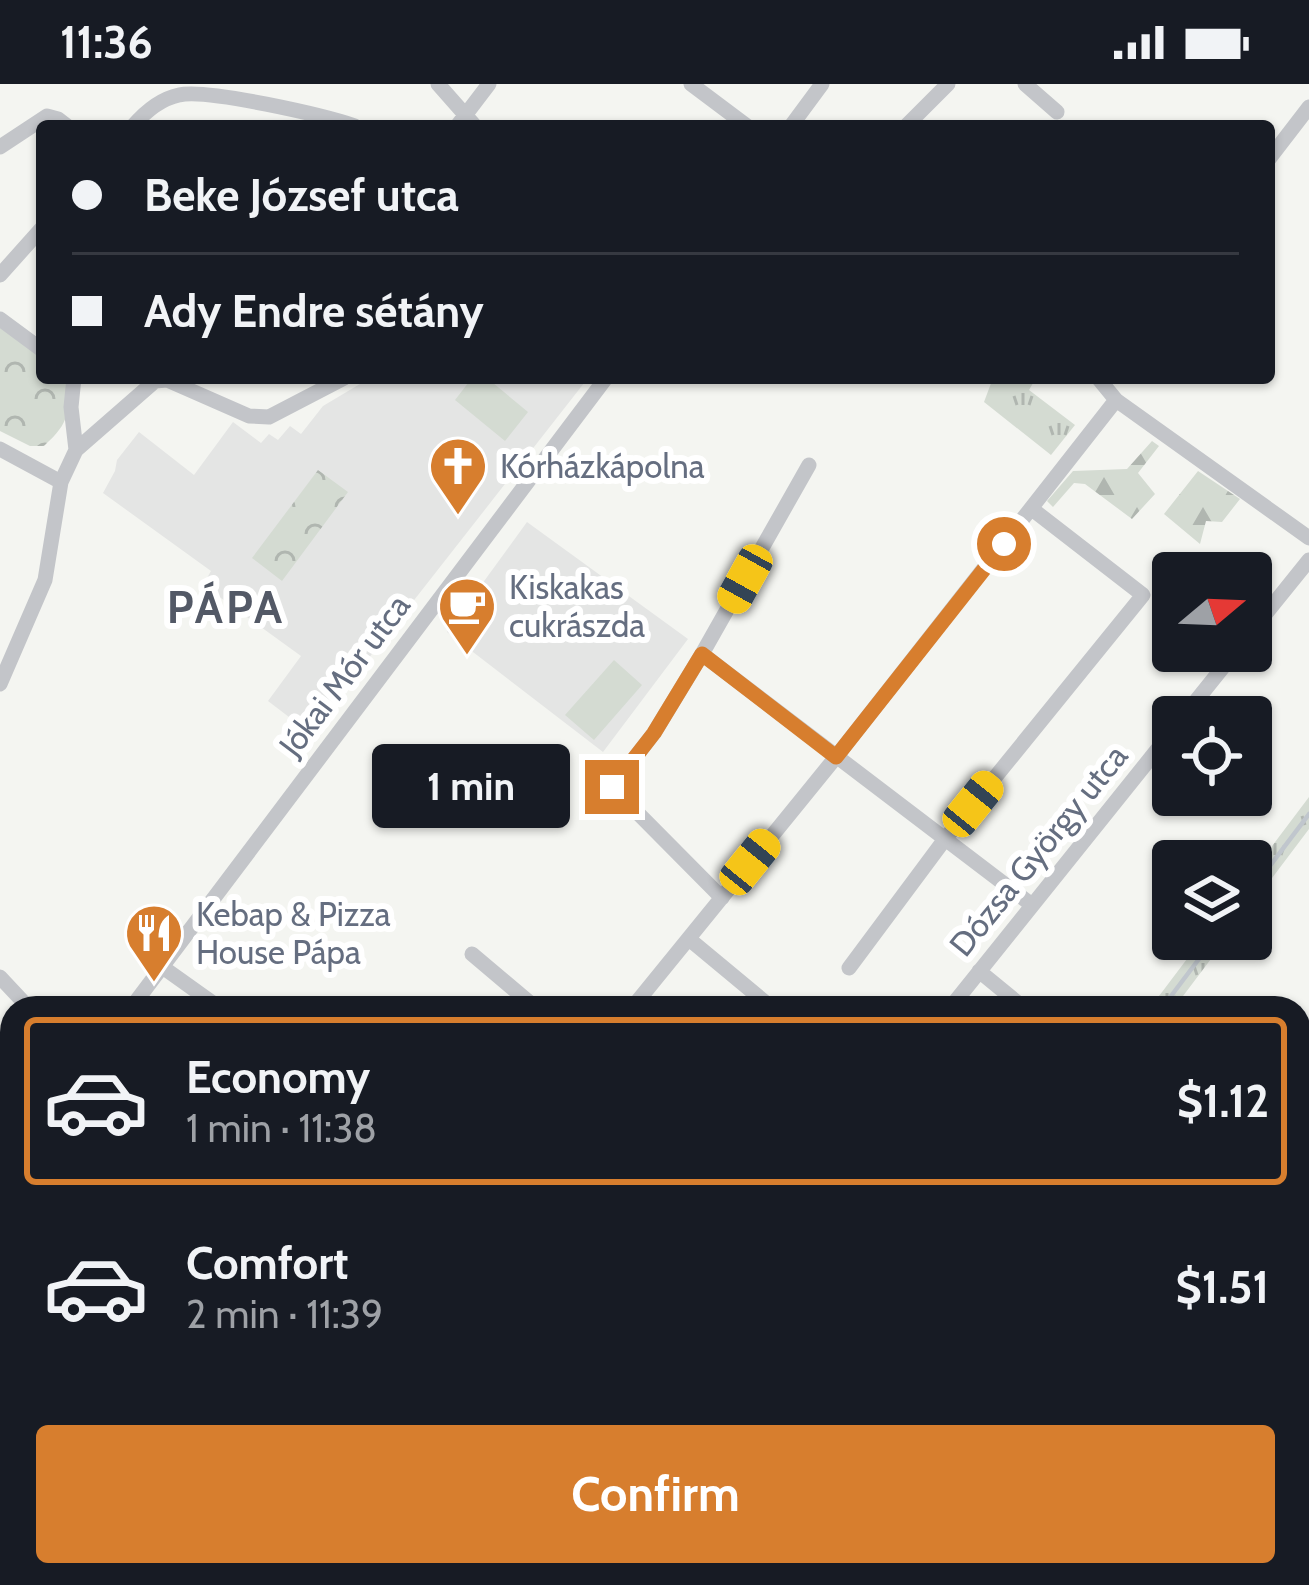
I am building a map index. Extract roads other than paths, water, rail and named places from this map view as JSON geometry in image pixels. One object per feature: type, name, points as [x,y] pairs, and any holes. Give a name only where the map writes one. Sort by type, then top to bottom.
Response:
[{"type":"street","points":[[437,84],[464,120]]},
{"type":"street","points":[[468,120],[489,84]]},
{"type":"street","points":[[691,84],[739,120]]},
{"type":"street","points":[[711,100],[720,84]]},
{"type":"street","points":[[795,120],[822,84]]},
{"type":"street","points":[[912,120],[947,84]]},
{"type":"street","points":[[1025,84],[1057,112]]},
{"type":"street","points":[[139,120],[177,89],[338,120]]},
{"type":"street","points":[[1275,151],[1309,107]]},
{"type":"street","points":[[0,147],[36,123]]},
{"type":"street","points":[[0,275],[36,235]]},
{"type":"street","points":[[0,319],[36,346]]},
{"type":"street","points":[[73,384],[76,450]]},
{"type":"street","points":[[0,684],[45,580],[61,482],[76,450],[152,384]]},
{"type":"street","points":[[176,384],[248,416],[269,417],[332,384]]},
{"type":"street","name":"Jókai Mór utca","points":[[140,996],[601,384]]},
{"type":"street","points":[[1103,384],[1116,400],[1309,538]]},
{"type":"street","points":[[642,996],[1116,400]]},
{"type":"street","points":[[0,448],[61,482]]},
{"type":"street","points":[[722,898],[612,787],[654,733],[809,465]]},
{"type":"street","points":[[849,968],[944,839],[1143,595],[1032,509]]},
{"type":"street","points":[[1272,606],[1309,560]]},
{"type":"street","points":[[702,654],[1033,905]]},
{"type":"street","points":[[1200,696],[1219,672]]},
{"type":"street","name":"Dózsa György utca","points":[[960,996],[1152,756]]},
{"type":"street","points":[[689,939],[758,996]]},
{"type":"street","points":[[472,954],[522,996]]},
{"type":"street","points":[[161,966],[203,996]]},
{"type":"street","points":[[980,971],[1010,996]]},
{"type":"waterway","points":[[1272,863],[1309,814]]},
{"type":"waterway","points":[[1171,996],[1198,960]]},
{"type":"place","name":"Kórházkápolna","points":[[458,517]]},
{"type":"place","name":"Kiskakas cukrászda","points":[[467,657]]},
{"type":"place","name":"Kebap & Pizza House Pápa","points":[[154,984]]},
{"type":"district","name":"PÁPA","points":[[226,607]]}]
